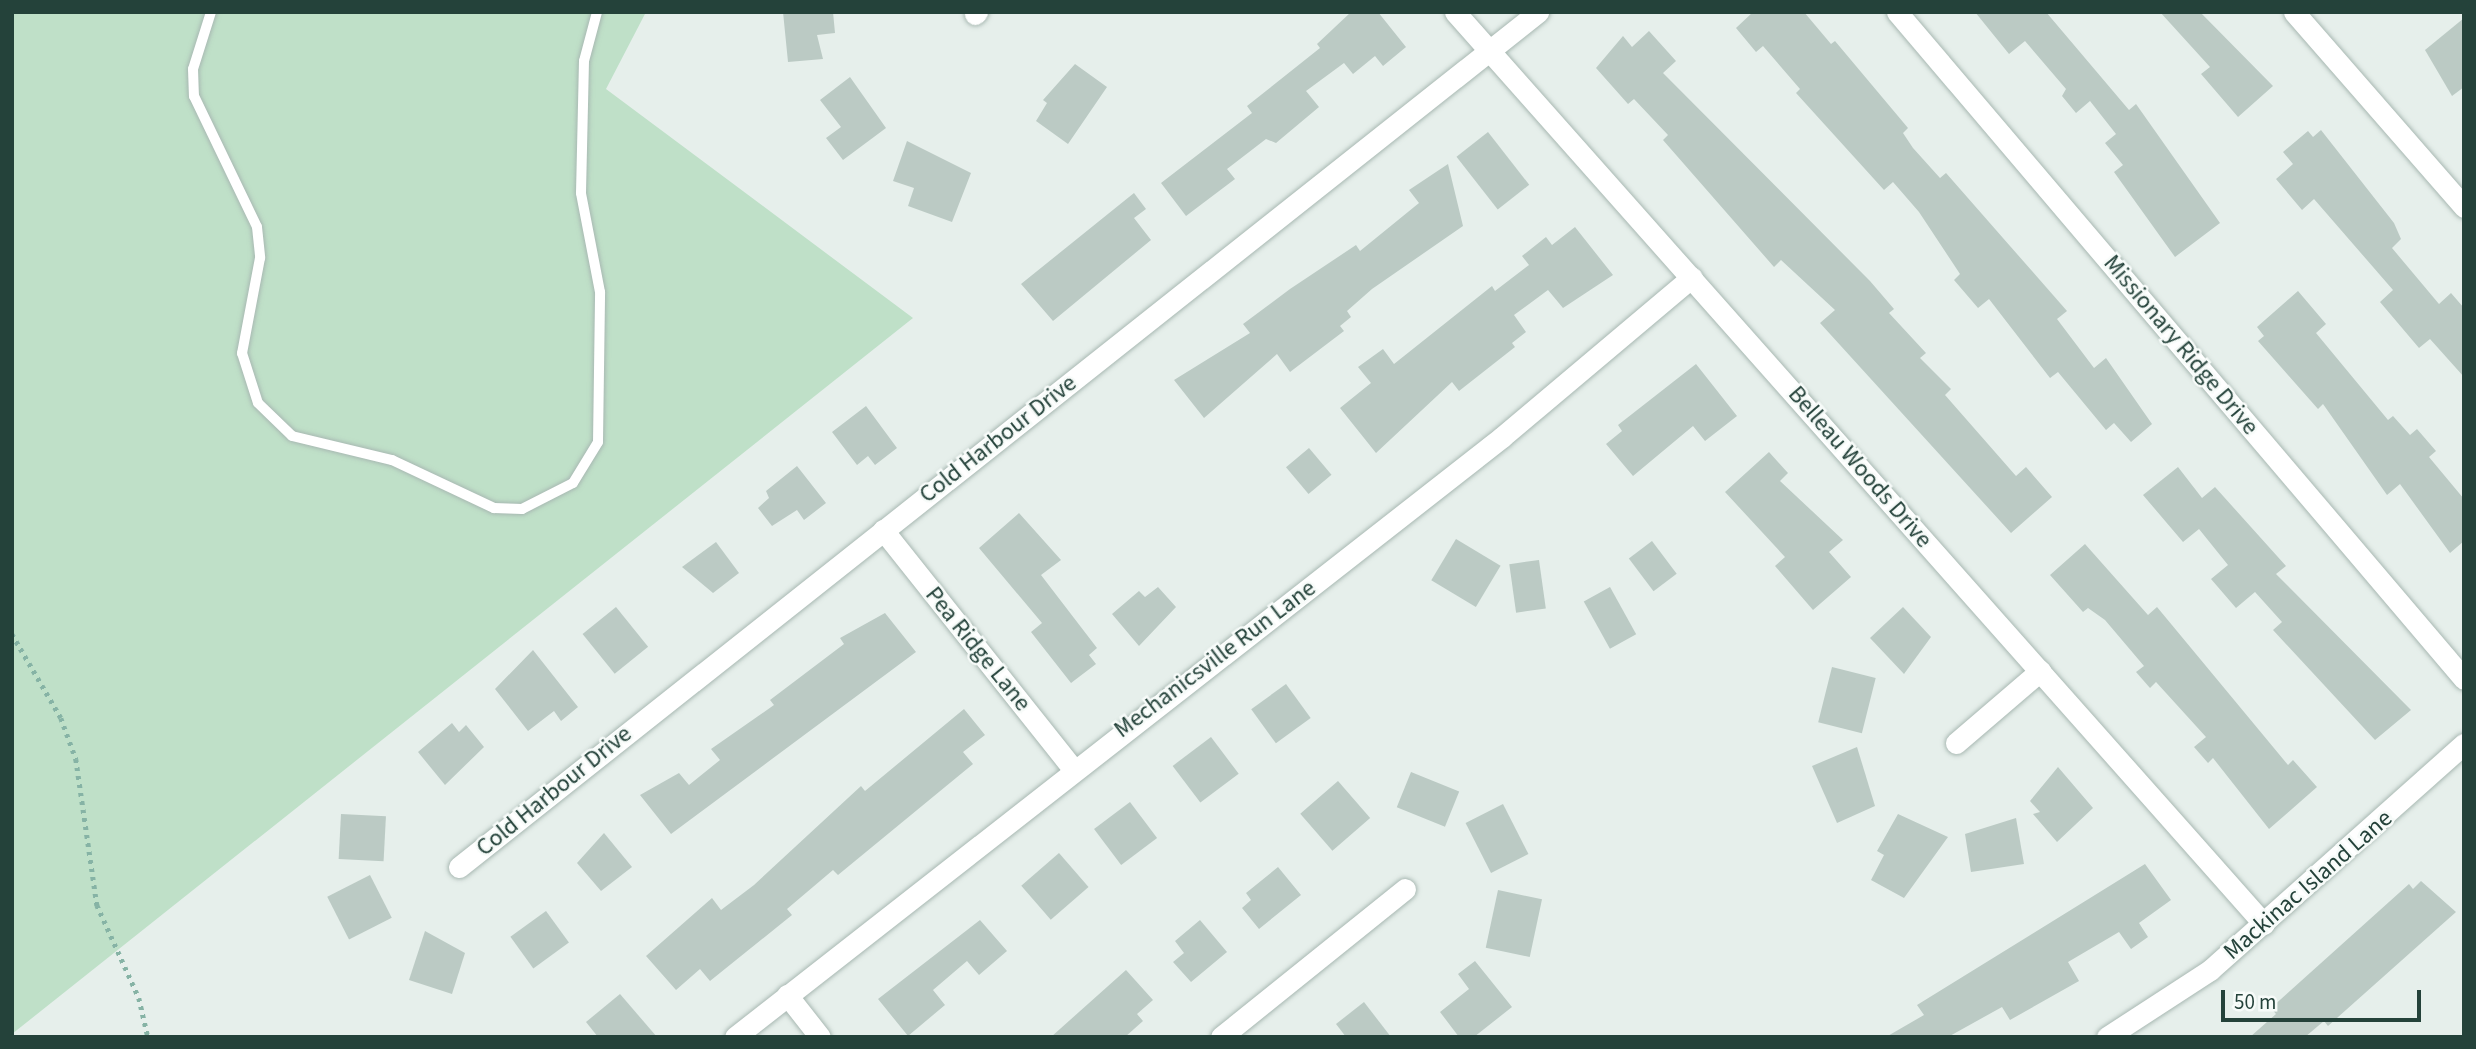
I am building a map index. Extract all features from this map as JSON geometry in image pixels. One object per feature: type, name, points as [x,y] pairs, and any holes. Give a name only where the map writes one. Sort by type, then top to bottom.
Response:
[{"type":"street","name":"Belleau Woods Drive","points":[[1455,12],[1492,48],[2264,924]]},
{"type":"street","name":"Cold Harbour Drive","points":[[459,867],[1538,12]]},
{"type":"street","name":"Missionary Ridge Drive","points":[[1896,12],[2464,679]]},
{"type":"street","points":[[2294,12],[2464,207]]},
{"type":"street","name":"Mechanicsville Run Lane","points":[[735,1037],[1072,768],[1503,437],[1692,277]]},
{"type":"street","name":"Pea Ridge Lane","points":[[883,530],[1072,768]]},
{"type":"street","points":[[1956,743],[2040,671]]},
{"type":"street","name":"Mackinac Island Lane","points":[[2106,1037],[2174,996],[2264,924],[2464,744]]},
{"type":"street","points":[[1230,1034],[1405,889]]},
{"type":"street","points":[[787,996],[820,1037]]},
{"type":"lane","points":[[211,12],[193,69],[194,96],[257,227],[260,258],[242,353],[258,403],[292,436],[392,460],[494,508],[522,509],[573,483],[598,442],[600,292],[580,193],[584,61],[597,12]]},
{"type":"path","points":[[12,634],[61,718],[76,760],[97,905],[139,998],[148,1037]]},
{"type":"green space","points":[[12,12],[646,12],[606,89],[913,318],[12,1034]]},
{"type":"building","points":[[783,12],[833,12],[835,33],[817,35],[823,59],[788,62]]},
{"type":"building","points":[[1351,12],[1378,12],[1406,47],[1383,66],[1375,56],[1353,74],[1344,63],[1306,91],[1319,107],[1276,143],[1266,139],[1227,169],[1235,179],[1186,216],[1161,183],[1252,113],[1247,106],[1320,48],[1317,44]]},
{"type":"building","points":[[1753,12],[1804,12],[1831,44],[1835,41],[1908,128],[1903,133],[1913,148],[1940,178],[1946,173],[2067,311],[2057,319],[2094,368],[2106,358],[2152,424],[2131,442],[2114,423],[2106,430],[2058,372],[2050,378],[1989,299],[1978,308],[1954,280],[1960,274],[1919,212],[1893,182],[1884,190],[1796,93],[1800,89],[1763,46],[1756,52],[1736,28]]},
{"type":"building","points":[[1975,12],[2046,12],[2129,110],[2136,104],[2220,223],[2175,257],[2114,172],[2123,165],[2105,143],[2116,134],[2090,101],[2076,113],[2062,96],[2066,89],[2025,41],[2009,54]]},
{"type":"building","points":[[2160,12],[2200,12],[2273,86],[2238,117],[2201,74],[2210,67]]},
{"type":"building","points":[[2464,18],[2464,87],[2452,96],[2425,50]]},
{"type":"building","points":[[1649,31],[1676,61],[1663,73],[1870,281],[1894,309],[1889,313],[1926,353],[1920,358],[1951,389],[1945,395],[2016,476],[2026,467],[2052,497],[2011,533],[1820,323],[1835,310],[1781,260],[1774,267],[1663,140],[1668,135],[1634,99],[1628,104],[1596,68],[1623,36],[1632,47]]},
{"type":"building","points":[[1075,64],[1107,87],[1068,144],[1036,121],[1047,103],[1043,100]]},
{"type":"building","points":[[850,77],[886,128],[843,160],[826,138],[841,127],[820,100]]},
{"type":"building","points":[[2321,130],[2394,223],[2401,239],[2392,248],[2439,304],[2451,293],[2464,308],[2464,377],[2430,339],[2419,348],[2380,302],[2393,290],[2314,199],[2302,210],[2276,179],[2293,164],[2283,152],[2308,131],[2313,137]]},
{"type":"building","points":[[1488,132],[1529,185],[1498,209],[1456,157]]},
{"type":"building","points":[[907,141],[971,173],[952,222],[908,206],[914,188],[893,181]]},
{"type":"building","points":[[1448,164],[1463,226],[1372,289],[1347,311],[1351,317],[1340,326],[1344,331],[1290,372],[1277,354],[1204,418],[1174,380],[1250,333],[1243,324],[1290,289],[1356,245],[1360,251],[1419,203],[1409,190]]},
{"type":"building","points":[[1134,193],[1146,209],[1134,218],[1151,240],[1053,321],[1021,284]]},
{"type":"building","points":[[1575,227],[1613,275],[1563,308],[1548,290],[1514,315],[1526,332],[1512,343],[1515,347],[1459,391],[1452,382],[1376,453],[1340,408],[1371,383],[1358,367],[1383,349],[1394,364],[1492,286],[1495,291],[1529,265],[1522,256],[1546,237],[1552,245]]},
{"type":"building","points":[[2298,291],[2326,324],[2316,333],[2388,420],[2393,416],[2410,435],[2417,429],[2436,451],[2429,457],[2464,499],[2464,541],[2450,553],[2400,484],[2387,495],[2323,404],[2318,409],[2258,341],[2264,336],[2257,327]]},
{"type":"building","points":[[1696,364],[1737,416],[1705,441],[1693,426],[1633,476],[1606,444],[1622,431],[1618,425]]},
{"type":"building","points":[[866,406],[897,448],[875,465],[868,456],[857,465],[832,432]]},
{"type":"building","points":[[1309,448],[1331,475],[1309,494],[1286,467]]},
{"type":"building","points":[[1769,452],[1788,473],[1780,481],[1843,540],[1829,552],[1851,577],[1813,610],[1775,566],[1785,557],[1725,492]]},
{"type":"building","points":[[797,466],[826,503],[804,520],[797,510],[772,526],[758,508],[769,498],[766,491]]},
{"type":"building","points":[[2178,467],[2202,498],[2215,487],[2286,566],[2276,574],[2411,710],[2375,740],[2273,630],[2282,622],[2255,592],[2236,608],[2211,579],[2228,565],[2199,529],[2183,542],[2143,495]]},
{"type":"building","points":[[1019,513],[1061,560],[1041,575],[1097,648],[1089,655],[1096,664],[1071,683],[1031,632],[1042,623],[979,548]]},
{"type":"building","points":[[1456,539],[1501,566],[1476,607],[1431,580]]},
{"type":"building","points":[[1652,541],[1677,574],[1654,591],[1629,558]]},
{"type":"building","points":[[716,542],[739,573],[713,593],[682,567]]},
{"type":"building","points":[[2085,544],[2148,615],[2157,607],[2288,765],[2293,760],[2317,787],[2269,829],[2213,758],[2208,763],[2194,747],[2206,737],[2156,682],[2150,688],[2136,672],[2144,666],[2105,620],[2088,608],[2083,612],[2050,575]]},
{"type":"building","points":[[1539,560],[1546,609],[1516,613],[1509,564]]},
{"type":"building","points":[[1158,587],[1176,607],[1139,646],[1112,614],[1139,591],[1145,597]]},
{"type":"building","points":[[1610,587],[1636,634],[1610,649],[1584,602]]},
{"type":"building","points":[[616,607],[648,647],[615,674],[583,634]]},
{"type":"building","points":[[1903,607],[1931,637],[1904,674],[1870,638]]},
{"type":"building","points":[[885,613],[916,652],[671,834],[640,795],[679,773],[689,785],[720,760],[711,749],[774,705],[770,700],[844,644],[840,638]]},
{"type":"building","points":[[533,650],[578,707],[561,721],[554,711],[528,731],[495,689]]},
{"type":"building","points":[[1832,667],[1876,678],[1862,733],[1818,722]]},
{"type":"building","points":[[1286,684],[1311,718],[1276,743],[1251,709]]},
{"type":"building","points":[[964,709],[985,735],[963,752],[973,764],[838,875],[833,870],[787,909],[792,915],[710,981],[700,969],[676,990],[646,956],[712,898],[721,910],[754,885],[861,786],[865,791]]},
{"type":"building","points":[[452,723],[459,732],[466,725],[484,747],[445,785],[418,752]]},
{"type":"building","points":[[1211,737],[1239,774],[1200,803],[1173,766]]},
{"type":"building","points":[[1857,747],[1875,806],[1837,823],[1812,766]]},
{"type":"building","points":[[2058,767],[2093,808],[2057,842],[2033,814],[2040,812],[2030,801]]},
{"type":"building","points":[[1411,772],[1459,791],[1445,827],[1397,807]]},
{"type":"building","points":[[1338,781],[1370,818],[1332,851],[1300,814]]},
{"type":"building","points":[[1130,802],[1157,838],[1121,865],[1094,829]]},
{"type":"building","points":[[1503,804],[1528,854],[1491,873],[1466,823]]},
{"type":"building","points":[[341,814],[386,816],[384,861],[339,859]]},
{"type":"building","points":[[1898,814],[1948,837],[1904,898],[1871,880],[1884,855],[1877,851]]},
{"type":"building","points":[[2016,818],[2024,864],[1971,872],[1965,834]]},
{"type":"building","points":[[604,833],[632,867],[601,891],[577,863]]},
{"type":"building","points":[[1059,853],[1089,887],[1051,920],[1021,886]]},
{"type":"building","points":[[2145,864],[2171,900],[2139,923],[2148,937],[2131,949],[2119,932],[2068,962],[2079,981],[2010,1020],[2002,1007],[1948,1037],[1886,1037],[1924,1015],[1917,1005]]},
{"type":"building","points":[[1278,867],[1301,895],[1259,929],[1242,908],[1251,900],[1246,893]]},
{"type":"building","points":[[370,875],[392,918],[349,940],[327,897]]},
{"type":"building","points":[[2421,881],[2456,912],[2328,1026],[2324,1021],[2305,1037],[2250,1037],[2276,1014],[2271,1008],[2409,884],[2413,889]]},
{"type":"building","points":[[1498,890],[1542,899],[1530,957],[1486,948]]},
{"type":"building","points":[[546,911],[569,943],[533,968],[510,937]]},
{"type":"building","points":[[980,920],[1007,951],[979,975],[967,961],[933,990],[945,1005],[908,1036],[878,999]]},
{"type":"building","points":[[1200,920],[1227,952],[1191,982],[1173,962],[1184,953],[1175,941]]},
{"type":"building","points":[[425,931],[465,953],[452,994],[409,980]]},
{"type":"building","points":[[1475,961],[1512,1007],[1474,1037],[1459,1037],[1440,1012],[1469,989],[1458,974]]},
{"type":"building","points":[[1126,970],[1153,1000],[1137,1014],[1143,1021],[1125,1037],[1051,1037]]},
{"type":"building","points":[[620,994],[657,1037],[598,1037],[586,1022]]},
{"type":"building","points":[[1364,1002],[1391,1037],[1346,1037],[1336,1024]]}]
